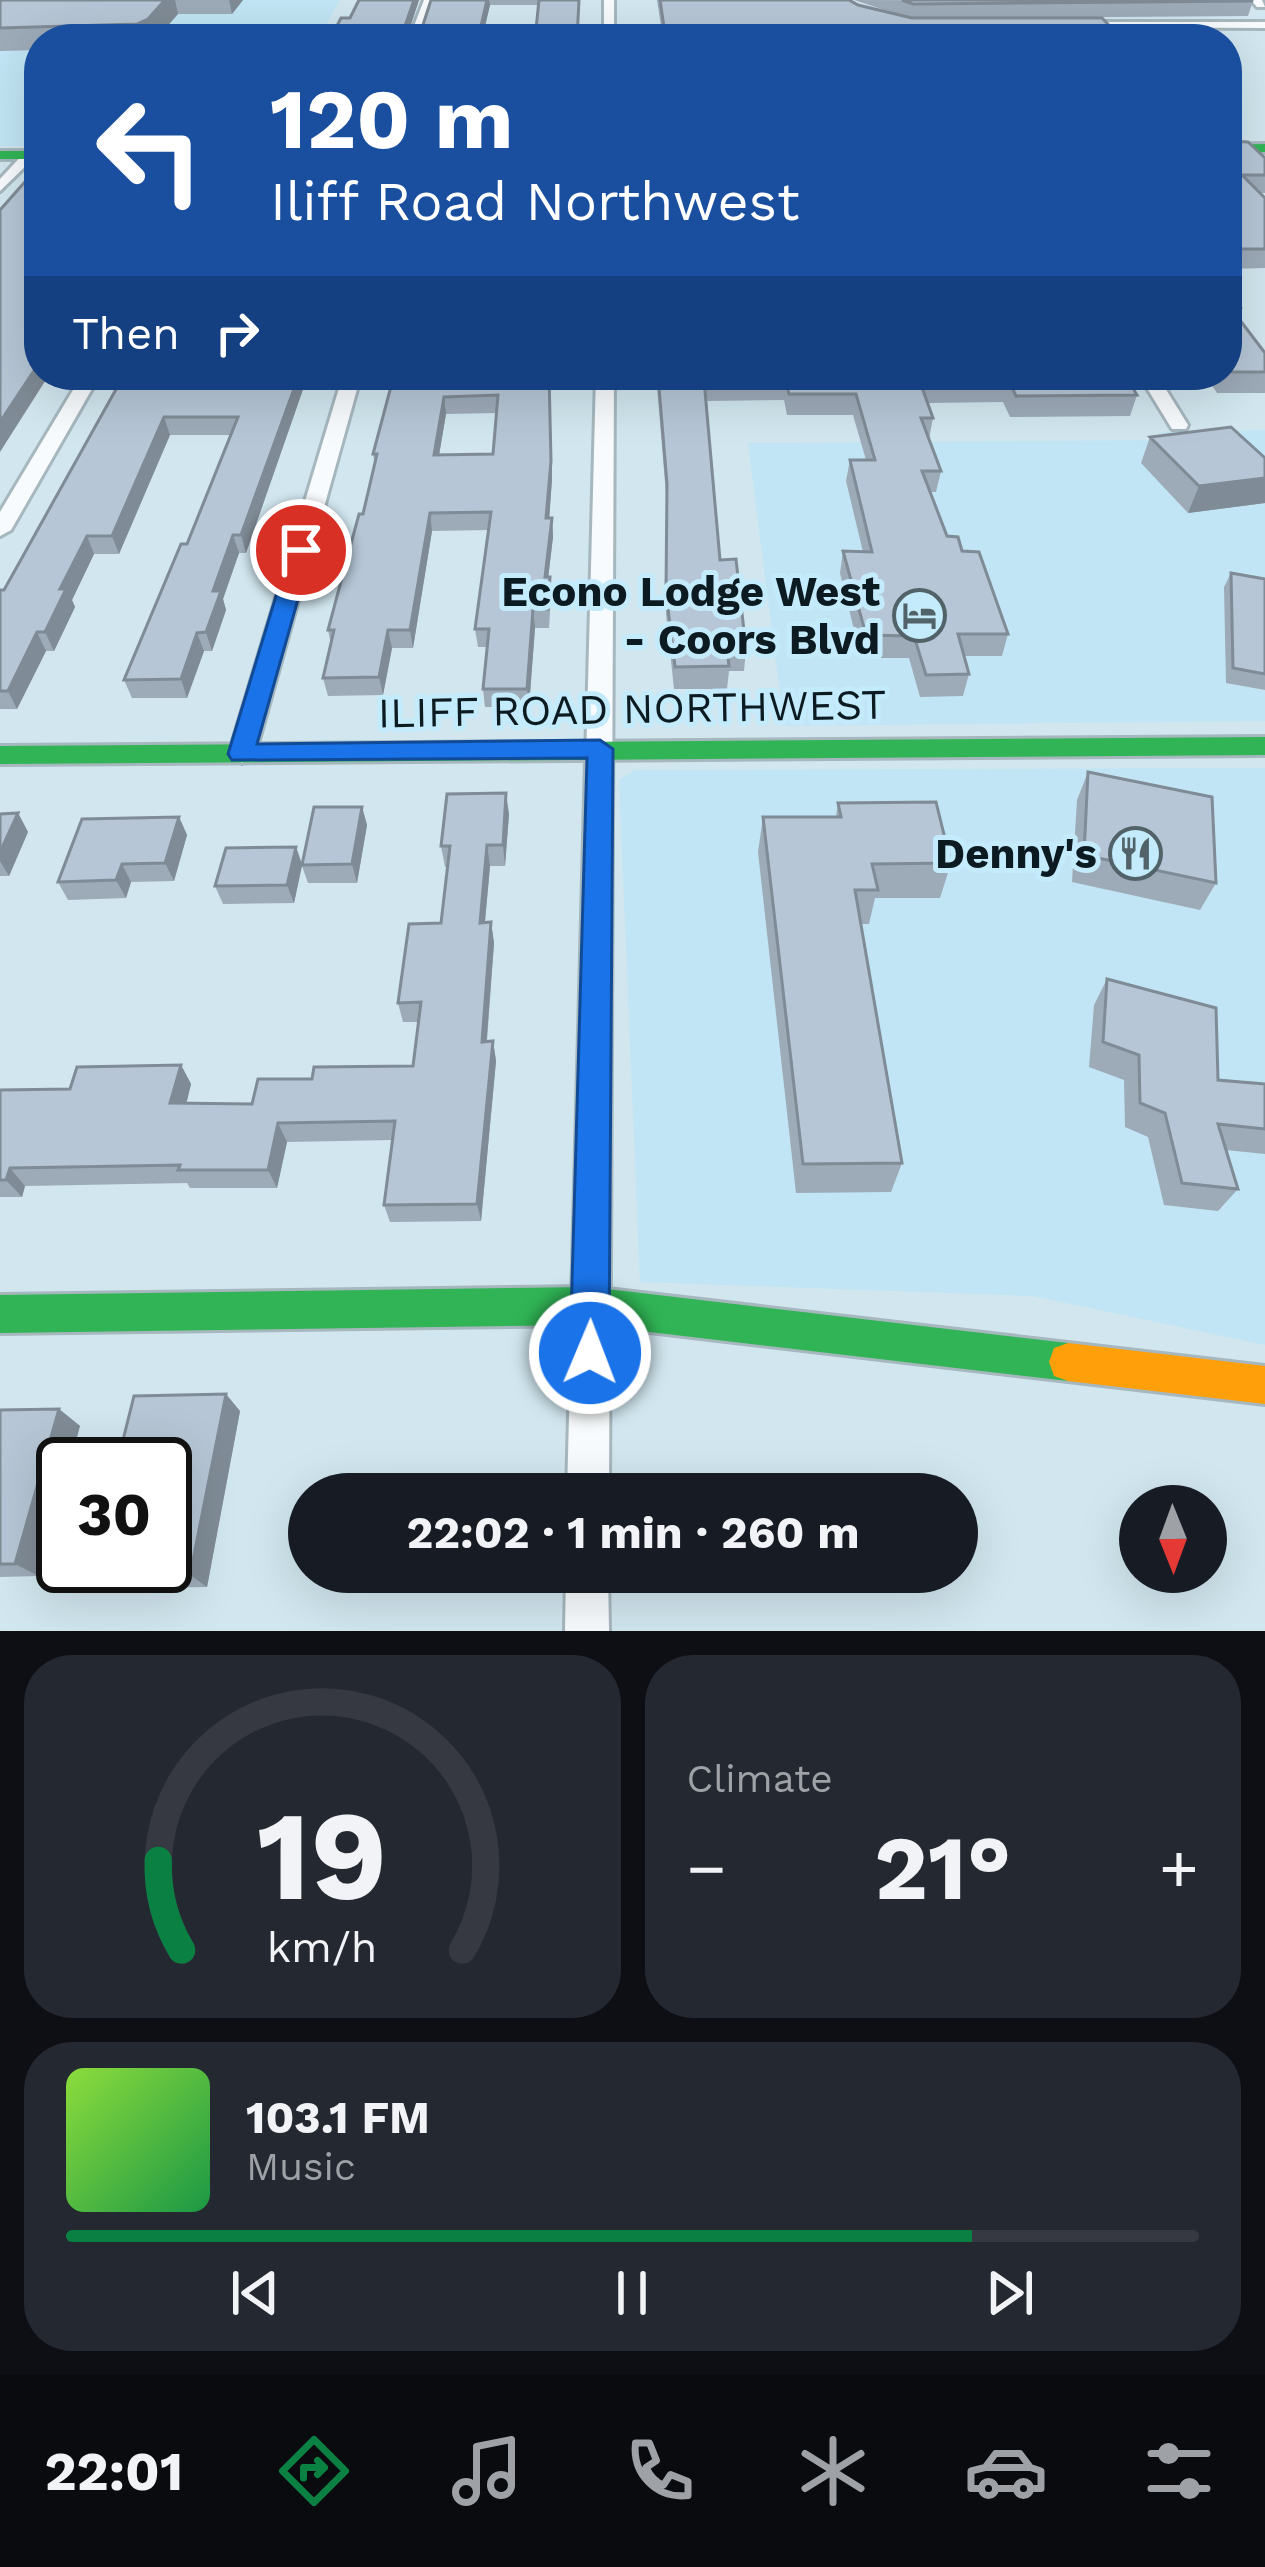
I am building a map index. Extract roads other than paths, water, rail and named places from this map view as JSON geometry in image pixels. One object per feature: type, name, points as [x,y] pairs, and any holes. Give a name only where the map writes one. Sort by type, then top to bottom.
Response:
[{"type":"main road","name":"ILIFF ROAD NORTHWEST","points":[[0,755],[1265,746]]},
{"type":"main road","points":[[0,1314],[590,1306],[1265,1385]]},
{"type":"street","points":[[1106,10],[1119,24]]},
{"type":"street","points":[[0,188],[24,165]]},
{"type":"street","points":[[0,530],[83,390]]},
{"type":"street","points":[[242,754],[348,390]]},
{"type":"street","points":[[588,1473],[605,390]]},
{"type":"street","points":[[1157,390],[1179,425]]},
{"type":"street","points":[[587,1593],[587,1631]]},
{"type":"place","name":"Econo Lodge West - Coors Blvd","points":[[919,615]]},
{"type":"place","name":"Denny's","points":[[1136,853]]}]
